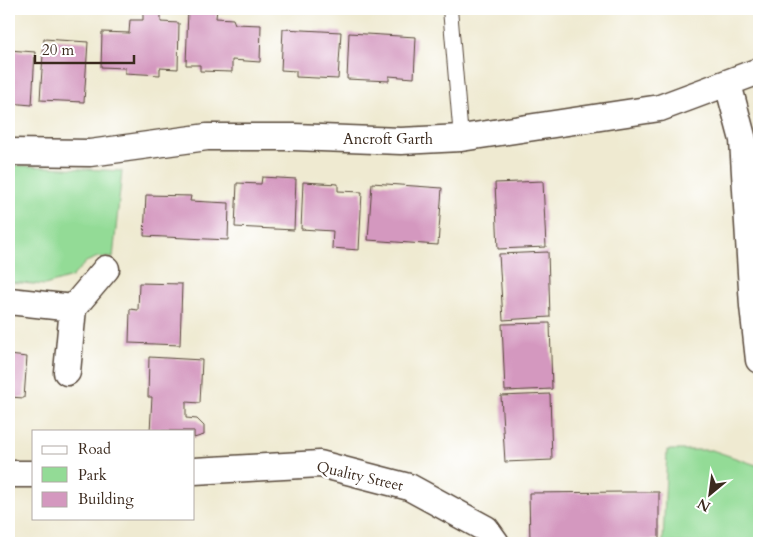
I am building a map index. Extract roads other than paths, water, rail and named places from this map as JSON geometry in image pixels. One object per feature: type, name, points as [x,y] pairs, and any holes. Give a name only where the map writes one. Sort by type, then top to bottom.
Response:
[{"type":"street","name":"Ancroft Garth","points":[[9,152],[90,153],[207,138],[294,137],[401,140],[460,138],[660,108],[759,71]]},
{"type":"street","points":[[728,84],[743,140],[753,306],[759,360]]},
{"type":"street","points":[[67,372],[73,308],[106,269]]},
{"type":"street","points":[[9,301],[73,308]]},
{"type":"street","name":"Quality Street","points":[[195,471],[320,464],[409,487],[491,536]]},
{"type":"street","points":[[9,474],[32,474]]},
{"type":"lane","points":[[450,9],[460,138]]}]
